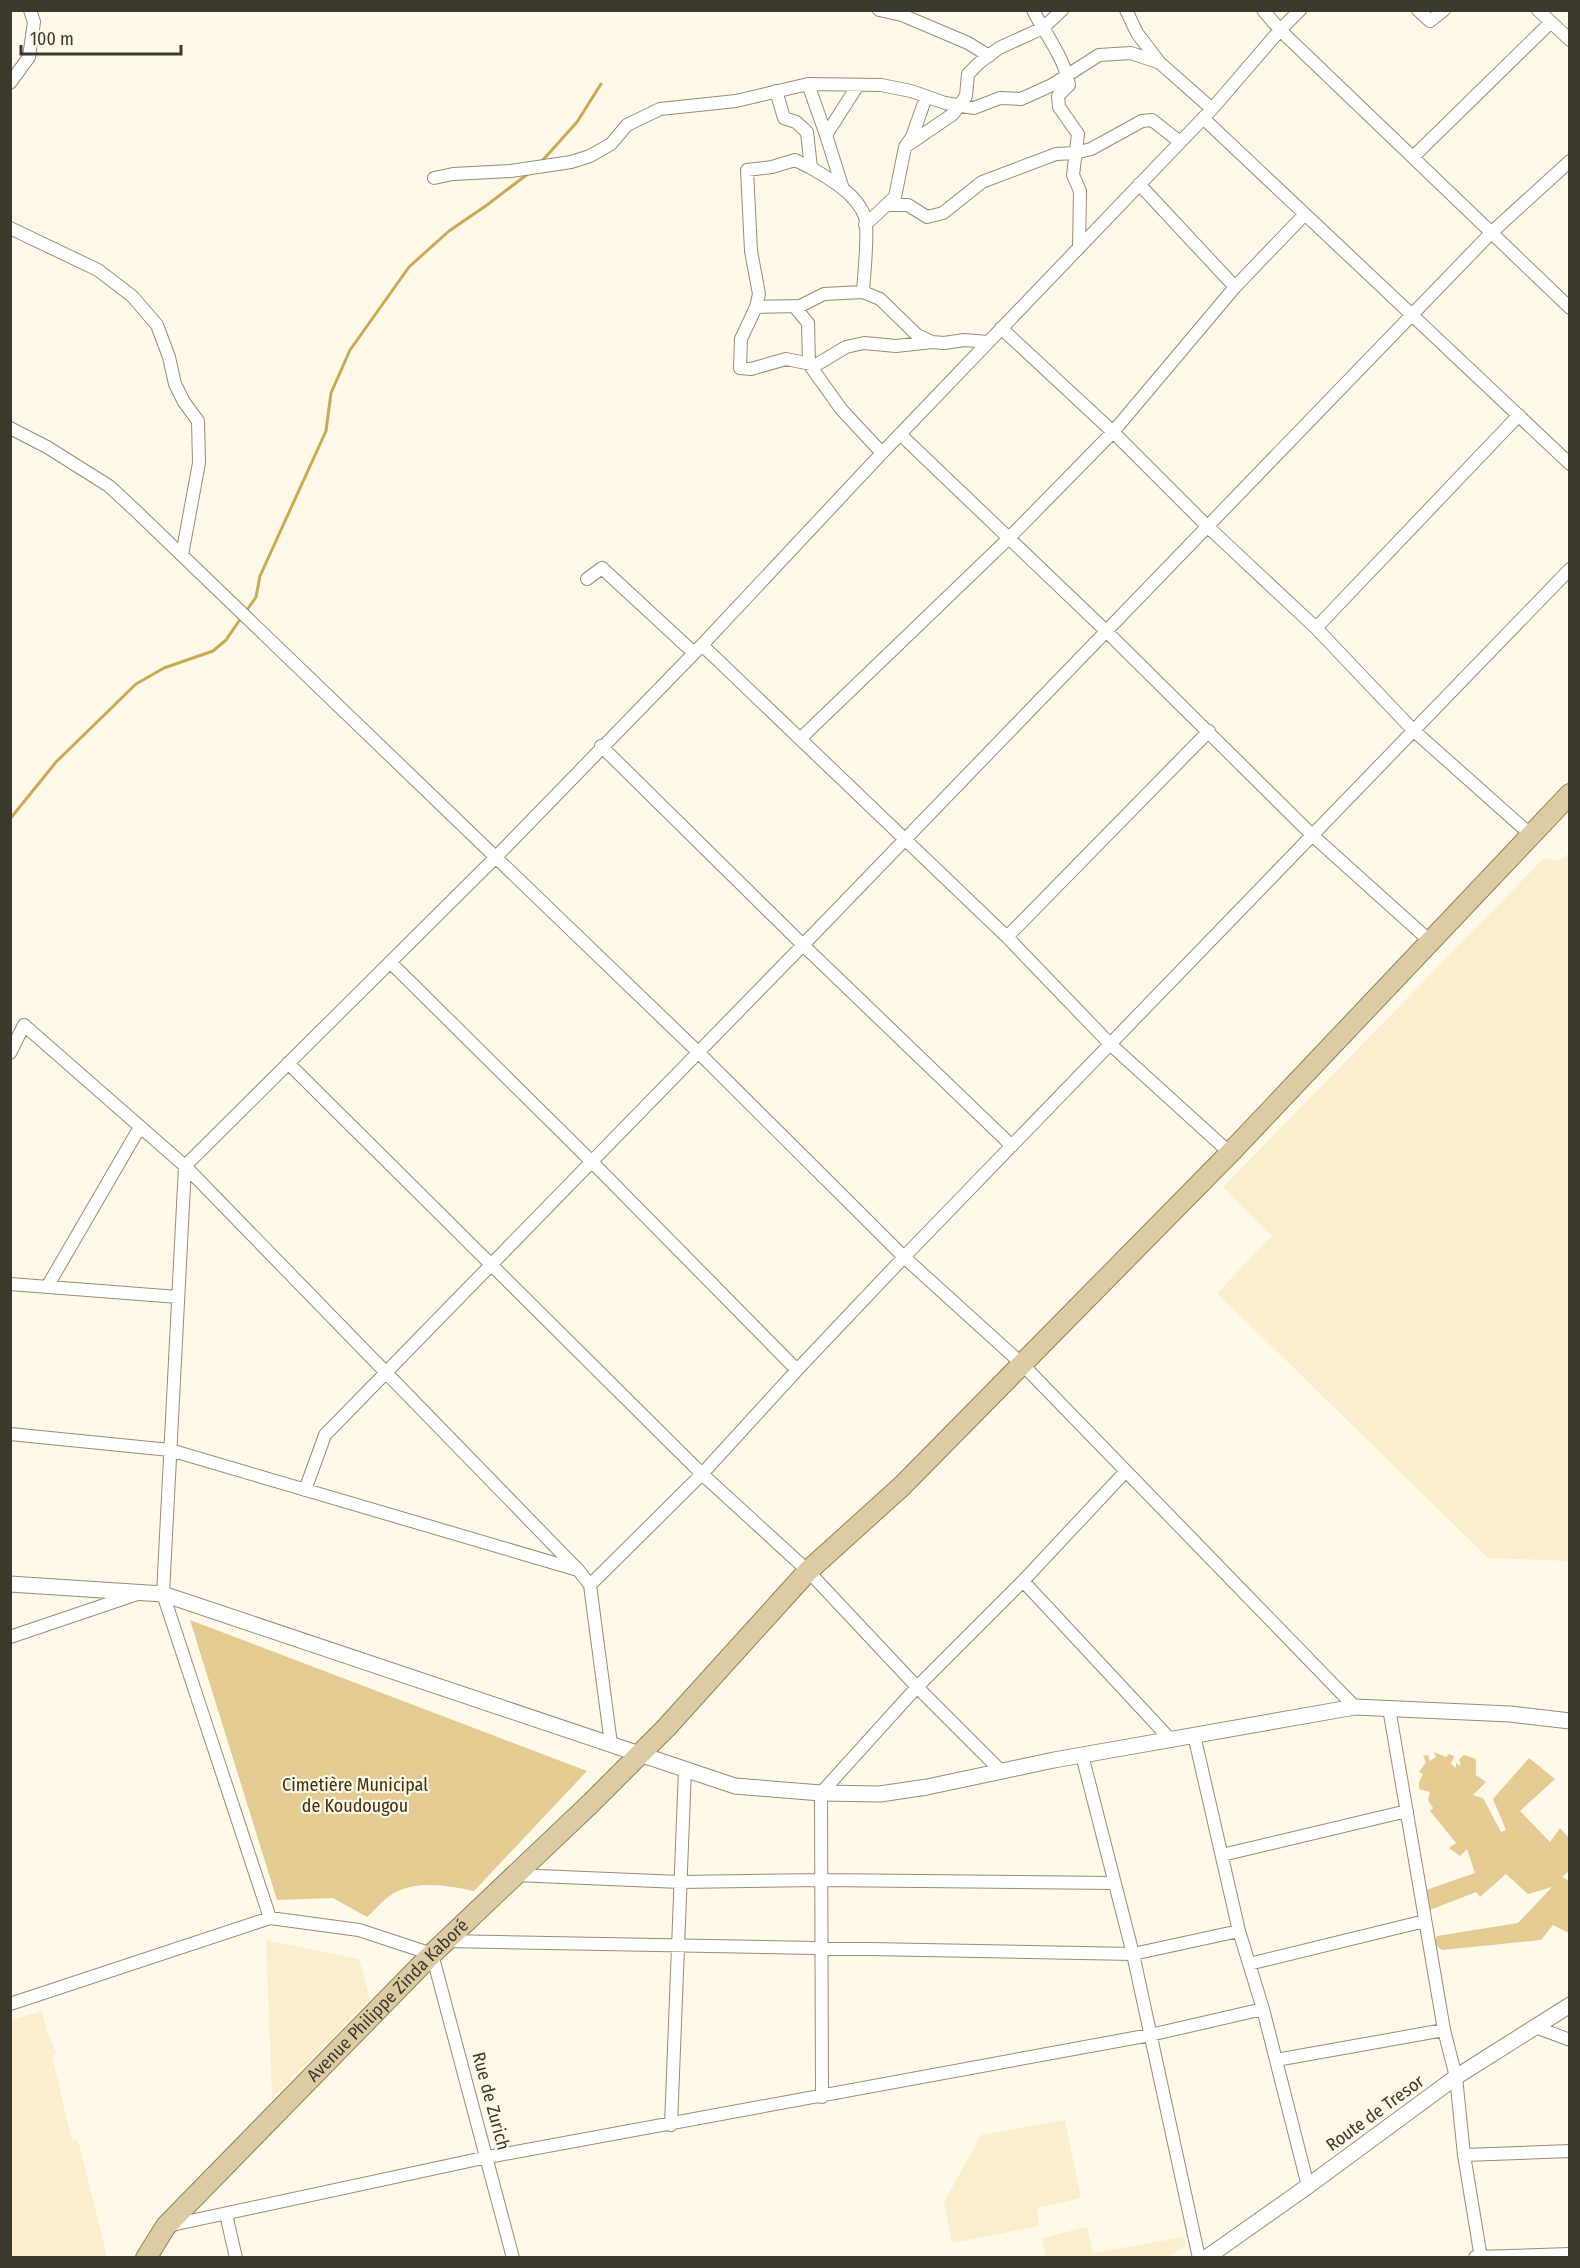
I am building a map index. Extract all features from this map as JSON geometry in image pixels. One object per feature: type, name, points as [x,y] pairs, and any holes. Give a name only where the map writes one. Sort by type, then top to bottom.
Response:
[{"type":"main road","name":"Avenue Philippe Zinda Kaboré","points":[[146,2258],[166,2226],[439,1947],[590,1804],[666,1728],[808,1571],[902,1486],[1230,1153],[1569,794]]},
{"type":"street","points":[[10,83],[29,57],[34,22],[30,10]]},
{"type":"street","points":[[879,10],[902,15],[968,43],[989,56]]},
{"type":"street","points":[[1033,10],[1068,75],[1069,85],[1058,96],[1059,107],[1078,134],[1074,175],[1080,191],[1079,248]]},
{"type":"street","points":[[905,147],[953,114],[966,96],[968,74],[999,48],[1043,28],[1062,10]]},
{"type":"street","points":[[1263,10],[1280,30],[1414,156],[1569,308]]},
{"type":"street","points":[[270,1918],[163,1594],[185,1166],[496,857],[601,746],[698,649],[1180,142],[1300,10]]},
{"type":"street","points":[[1418,10],[1430,21],[1444,10]]},
{"type":"street","points":[[1538,10],[1569,40]]},
{"type":"street","points":[[1127,11],[1137,33],[1160,63],[1305,214],[1569,464]]},
{"type":"street","points":[[1414,156],[1550,23]]},
{"type":"street","points":[[434,178],[453,174],[503,172],[571,162],[590,156],[611,144],[627,125],[660,110],[736,100],[808,84],[881,85],[911,91],[945,103],[974,108],[1000,98],[1021,99],[1068,75],[1100,55],[1131,53],[1160,63]]},
{"type":"street","points":[[808,84],[843,190]]},
{"type":"street","points":[[826,135],[858,85]]},
{"type":"street","points":[[776,91],[784,117],[796,122],[807,132],[811,168]]},
{"type":"street","points":[[865,225],[895,197],[905,147],[912,137],[926,97]]},
{"type":"street","points":[[887,205],[908,205],[927,217],[943,213],[982,182],[1056,154],[1091,149],[1142,122],[1152,120],[1180,142]]},
{"type":"street","points":[[863,292],[865,218],[855,202],[835,182],[795,160],[772,167],[747,170],[751,251],[759,294],[756,307],[741,339],[740,368],[751,369],[786,359],[816,365],[846,347],[864,344],[896,346],[964,340],[988,342]]},
{"type":"street","points":[[305,1490],[325,1436],[1492,232],[1569,161]]},
{"type":"street","points":[[1139,184],[1235,287]]},
{"type":"street","points":[[801,738],[1008,539],[1113,432],[1235,287],[1305,214]]},
{"type":"street","points":[[10,228],[98,270],[132,296],[157,325],[169,357],[175,384],[184,402],[198,421],[199,464],[182,555]]},
{"type":"street","points":[[756,307],[794,306],[805,304],[824,294],[863,292],[880,299],[917,335],[932,342]]},
{"type":"street","points":[[794,306],[808,323],[809,364],[841,409],[882,453]]},
{"type":"street","points":[[1001,328],[1113,432],[1207,526],[1316,628],[1413,730],[1531,835]]},
{"type":"street","points":[[1316,628],[1519,415]]},
{"type":"street","points":[[10,428],[47,447],[109,486],[182,555],[698,1052],[903,1257],[1022,1364],[1355,1707]]},
{"type":"street","points":[[900,434],[1209,731],[1312,835],[1431,942]]},
{"type":"street","points":[[587,579],[602,568],[801,738],[1007,937],[1110,1044],[1230,1153]]},
{"type":"street","points":[[590,1584],[702,1474],[903,1257],[1569,569]]},
{"type":"street","points":[[1007,937],[1209,731]]},
{"type":"street","points":[[601,746],[1012,1146]]},
{"type":"street","points":[[390,962],[592,1161],[796,1370]]},
{"type":"street","points":[[10,1053],[24,1025],[185,1166],[579,1571],[590,1584],[611,1744]]},
{"type":"street","points":[[288,1063],[702,1474],[808,1571],[917,1687],[1001,1771]]},
{"type":"street","points":[[47,1287],[140,1127]]},
{"type":"street","points":[[10,1284],[178,1297]]},
{"type":"street","points":[[10,1434],[170,1450],[579,1571]]},
{"type":"street","points":[[822,2097],[821,1793],[917,1687],[1023,1581],[1126,1472]]},
{"type":"street","points":[[1023,1581],[1170,1739]]},
{"type":"street","points":[[10,1584],[163,1594],[735,1786],[821,1793],[880,1794],[927,1787],[1082,1755],[1355,1707],[1510,1714],[1569,1721]]},
{"type":"street","points":[[10,1637],[144,1592]]},
{"type":"street","points":[[1389,1708],[1444,2030],[1456,2077],[1464,2155],[1479,2257],[1569,2254]]},
{"type":"street","points":[[1194,1735],[1239,1930],[1263,2009],[1308,2186]]},
{"type":"street","points":[[1082,1755],[1133,1954],[1199,2258]]},
{"type":"street","points":[[671,2125],[685,1769]]},
{"type":"street","points":[[1222,1855],[1407,1811]]},
{"type":"street","points":[[515,1875],[680,1882],[822,1880],[1114,1883]]},
{"type":"street","points":[[10,2004],[270,1918],[359,1930],[439,1947],[678,1946],[1133,1954],[1239,1930]]},
{"type":"street","points":[[1249,1964],[1425,1921]]},
{"type":"street","name":"Rue de Zurich","points":[[439,1947],[513,2258]]},
{"type":"street","points":[[1456,2077],[1569,2003]]},
{"type":"street","name":"Route de Tresor","points":[[1206,2258],[1456,2077],[1569,2003]]},
{"type":"street","points":[[166,2226],[488,2157],[1150,2035],[1263,2009]]},
{"type":"street","points":[[1535,2027],[1569,2040]]},
{"type":"street","points":[[1276,2060],[1444,2030]]},
{"type":"street","points":[[1464,2155],[1569,2151]]},
{"type":"street","points":[[226,2214],[236,2258]]},
{"type":"shaded area","points":[[1569,853],[1569,1561],[1488,1558],[1217,1293],[1272,1236],[1223,1187],[1544,858],[1559,861]]},
{"type":"shaded area","points":[[266,1940],[359,1959],[370,1999],[272,2098]]},
{"type":"shaded area","points":[[42,2011],[48,2037],[50,2036],[56,2054],[52,2056],[72,2141],[78,2140],[107,2257],[12,2257],[11,2020]]},
{"type":"shaded area","points":[[1065,2120],[1081,2198],[1037,2208],[1039,2226],[952,2243],[944,2202],[981,2135]]},
{"type":"shaded area","points":[[1087,2227],[1093,2253],[1184,2237],[1186,2245],[1169,2257],[1046,2257],[1042,2238]]},
{"type":"green space","name":"Cimetière Municipal de Koudougou","points":[[190,1620],[587,1771],[474,1891],[432,1885],[410,1887],[391,1895],[367,1917],[333,1898],[277,1900]]},
{"type":"green space","points":[[1434,1752],[1446,1757],[1449,1754],[1454,1756],[1451,1764],[1456,1768],[1456,1763],[1461,1766],[1459,1759],[1464,1755],[1476,1759],[1476,1775],[1486,1782],[1473,1795],[1483,1798],[1501,1832],[1506,1830],[1493,1799],[1529,1758],[1555,1779],[1520,1811],[1550,1842],[1560,1828],[1569,1838],[1569,1871],[1562,1877],[1569,1881],[1569,1933],[1553,1925],[1541,1940],[1442,1950],[1434,1944],[1437,1936],[1518,1923],[1552,1887],[1528,1894],[1506,1874],[1480,1897],[1476,1892],[1430,1910],[1426,1890],[1475,1873],[1467,1849],[1460,1856],[1449,1848],[1456,1843],[1430,1811],[1433,1808],[1428,1800],[1430,1792],[1419,1789],[1419,1782],[1423,1774],[1419,1772],[1426,1762],[1423,1756],[1428,1755],[1430,1761],[1436,1757]]},
{"type":"waterway","points":[[542,161],[577,122],[601,84]]},
{"type":"waterway","points":[[245,613],[256,597],[260,576],[326,431],[331,393],[350,350],[409,267],[449,231],[529,173]]},
{"type":"waterway","points":[[10,819],[56,762],[136,684],[164,668],[213,651],[226,640],[241,618]]}]
